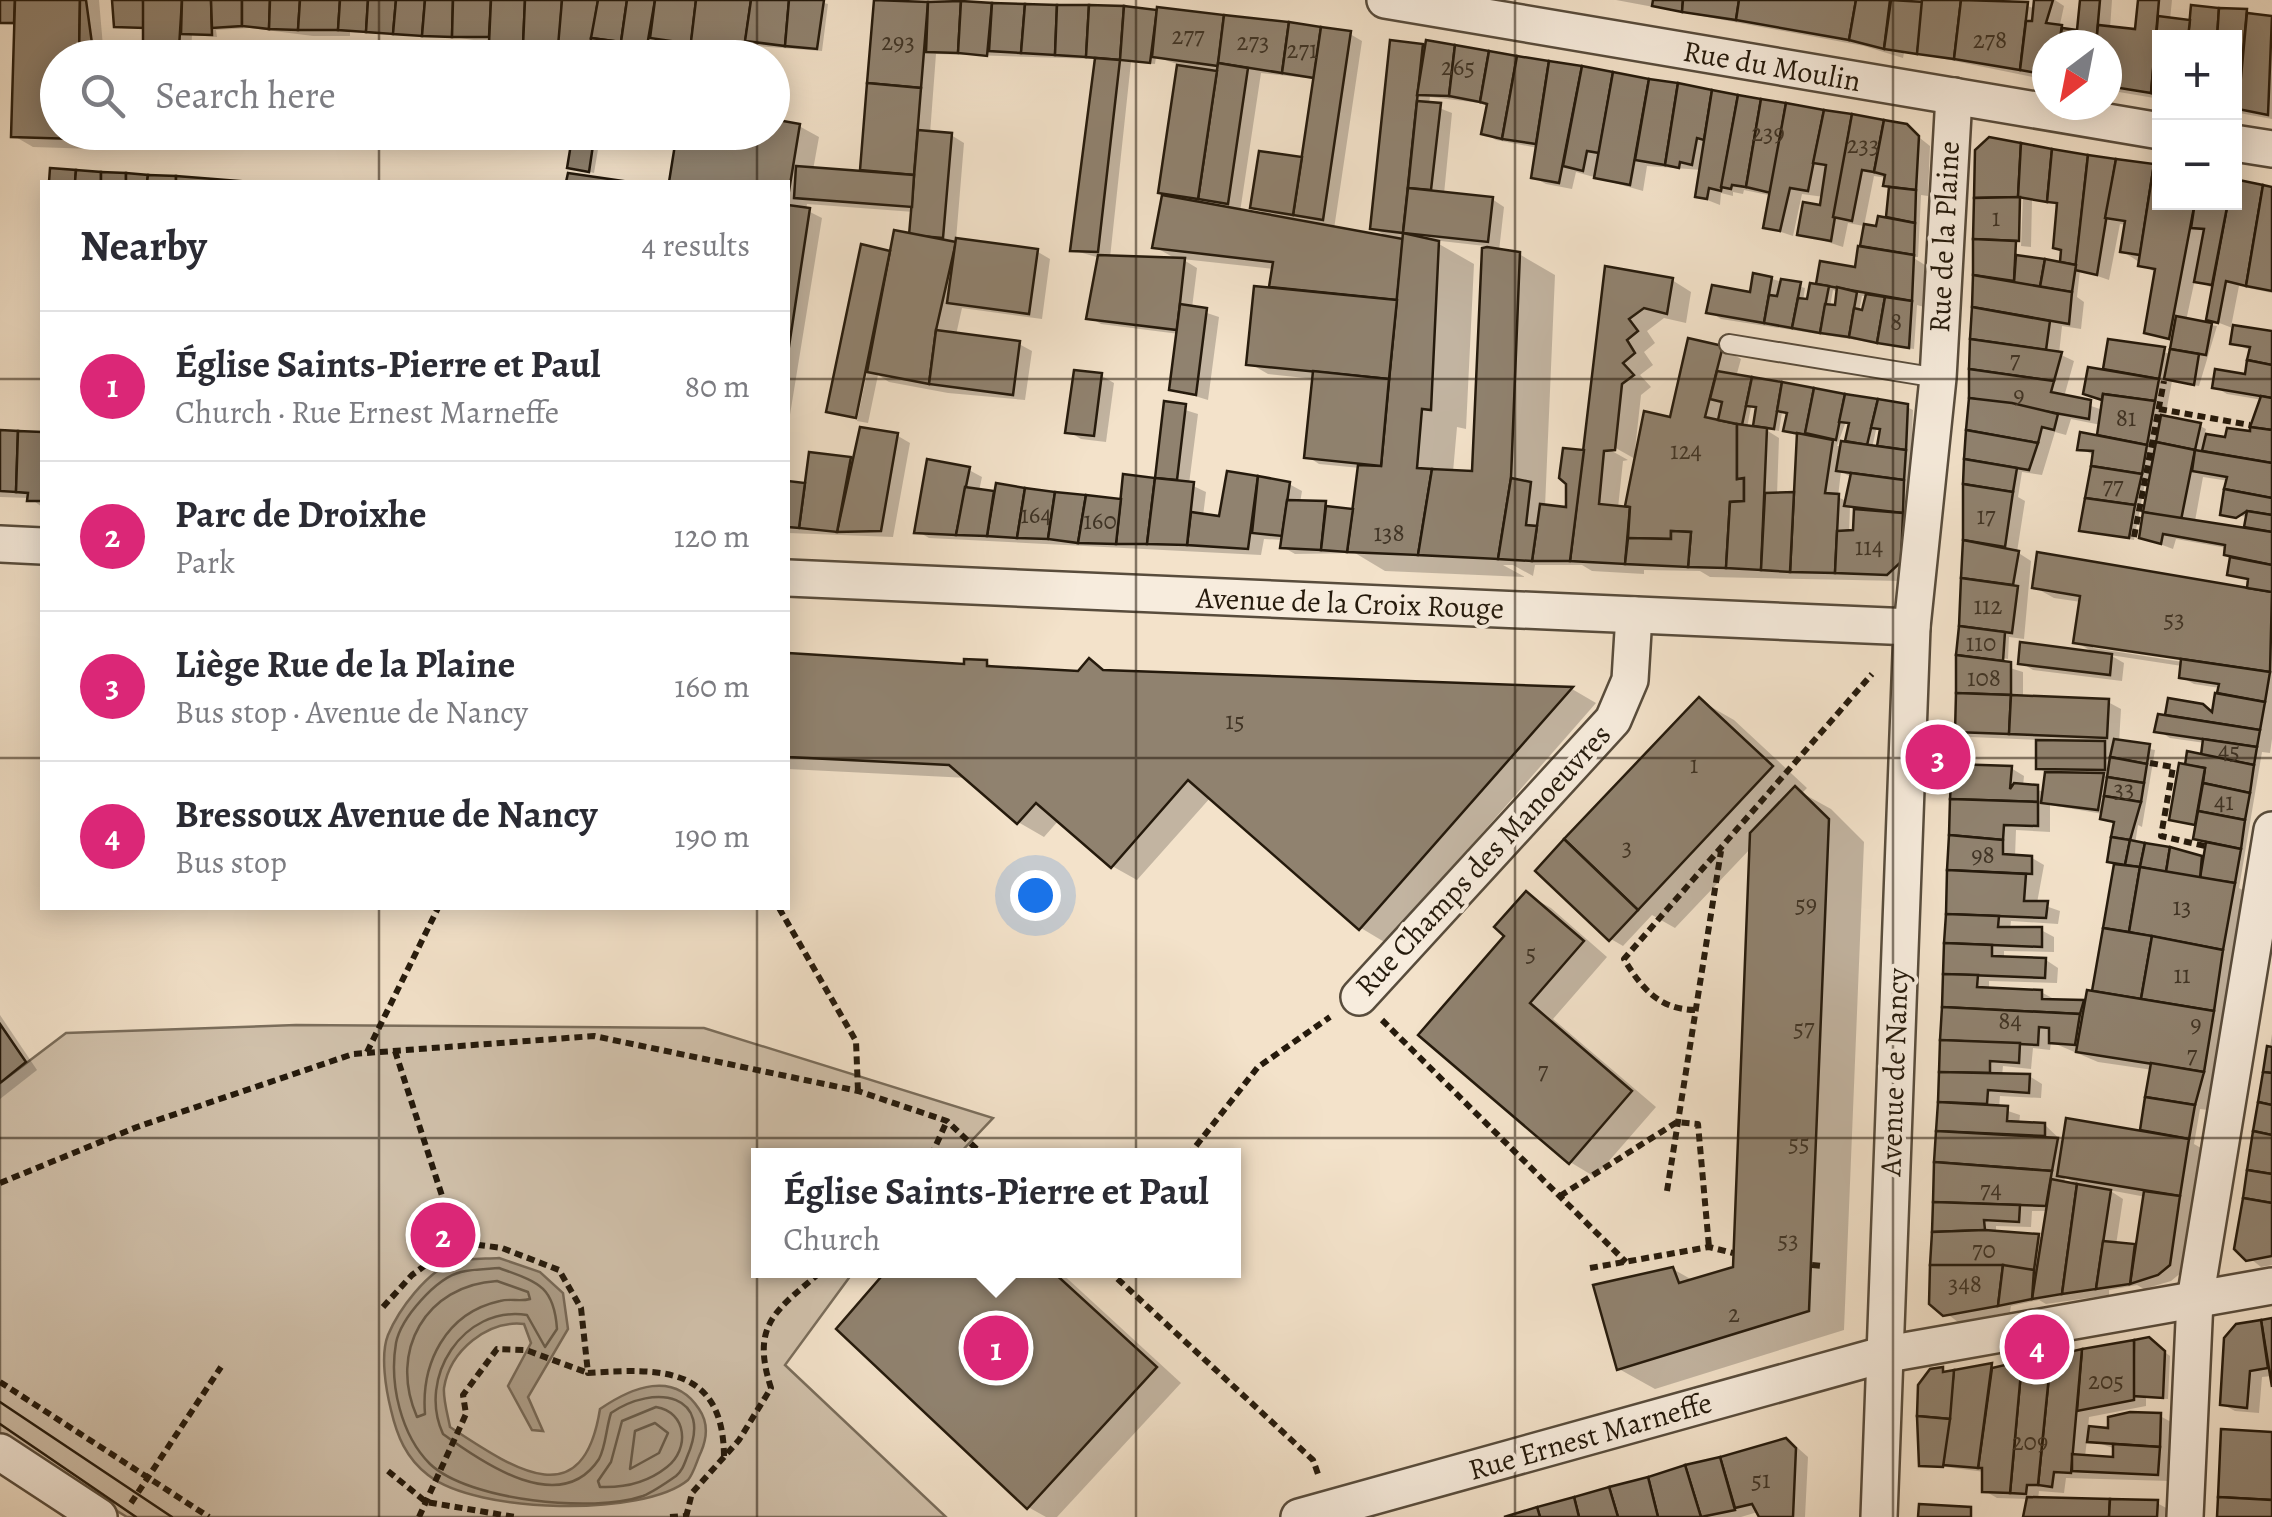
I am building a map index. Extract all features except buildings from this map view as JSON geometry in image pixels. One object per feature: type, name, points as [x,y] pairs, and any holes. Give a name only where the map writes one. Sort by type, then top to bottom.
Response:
[{"type":"street","name":"Rue du Moulin","points":[[1385,0],[2152,130]]},
{"type":"street","name":"Rue de la Plaine","points":[[1912,627],[1938,378],[1949,128],[1954,96]]},
{"type":"street","points":[[2242,144],[2272,149]]},
{"type":"street","points":[[0,544],[40,546]]},
{"type":"street","name":"Avenue de la Croix Rouge","points":[[790,578],[1912,627]]},
{"type":"street","name":"Rue Champs des Manoeuvres","points":[[1359,997],[1613,720],[1630,680],[1634,615]]},
{"type":"street","name":"Avenue de Nancy","points":[[1879,1517],[1882,1354],[1912,627]]},
{"type":"street","points":[[2185,1517],[2195,1300],[2272,830]]},
{"type":"street","name":"Rue Ernest Marneffe","points":[[1315,1513],[1882,1354],[2272,1286]]},
{"type":"street","points":[[0,1452],[113,1514]]},
{"type":"lane","name":"Rue de la Plaine","points":[[1729,344],[1938,378]]},
{"type":"path","points":[[2134,537],[2164,381]]},
{"type":"path","points":[[2159,410],[2250,425]]},
{"type":"path","points":[[1695,1010],[1671,1010],[1640,986],[1624,959],[1912,627]]},
{"type":"path","points":[[2150,763],[2173,767],[2160,836],[2204,846]]},
{"type":"path","points":[[1667,1191],[1721,850]]},
{"type":"path","points":[[366,1054],[437,910]]},
{"type":"path","points":[[780,910],[856,1041],[858,1091]]},
{"type":"path","points":[[1359,997],[1626,1262]]},
{"type":"path","name":"Rue Champs des Manoeuvres","points":[[1194,1148],[1258,1067],[1359,997]]},
{"type":"path","points":[[0,1183],[138,1127],[366,1054],[594,1036],[858,1091],[947,1121],[976,1148]]},
{"type":"path","points":[[395,1051],[457,1242]]},
{"type":"path","points":[[935,1148],[947,1121]]},
{"type":"path","points":[[1560,1196],[1677,1122],[1698,1124],[1709,1247]]},
{"type":"path","points":[[383,1307],[412,1276],[457,1242],[502,1248],[559,1270],[580,1308],[588,1373]]},
{"type":"path","points":[[1590,1268],[1709,1247],[1733,1253]]},
{"type":"path","points":[[1812,1265],[1822,1266]]},
{"type":"path","points":[[670,1517],[686,1516],[692,1493],[724,1456],[771,1388],[760,1352],[777,1308],[813,1278]]},
{"type":"path","points":[[1121,1278],[1313,1460],[1315,1513]]},
{"type":"path","points":[[419,1517],[466,1414],[462,1395],[497,1349],[526,1350],[588,1373],[664,1371],[696,1383],[718,1408],[724,1456]]},
{"type":"path","points":[[113,1514],[146,1479],[221,1368]]},
{"type":"path","points":[[0,1382],[209,1517]]},
{"type":"path","points":[[388,1471],[426,1502],[515,1517]]},
{"type":"shaded area","points":[[296,1025],[704,1028],[993,1118],[965,1148],[751,1148],[751,1278],[849,1278],[785,1365],[946,1517],[127,1517],[117,1511],[113,1517],[0,1450],[0,1083],[66,1033]]},
{"type":"water","points":[[499,1258],[540,1272],[563,1293],[568,1329],[528,1397],[543,1431],[532,1430],[508,1386],[531,1343],[524,1324],[484,1332],[454,1361],[444,1388],[450,1427],[521,1468],[543,1474],[562,1473],[578,1463],[591,1443],[600,1409],[639,1389],[665,1386],[689,1397],[704,1419],[704,1441],[688,1480],[666,1492],[636,1500],[599,1505],[520,1503],[451,1488],[428,1475],[408,1454],[389,1402],[384,1362],[388,1335],[414,1293],[443,1267],[458,1261]]},
{"type":"tram line","points":[[0,1402],[172,1517]]},
{"type":"tram line","points":[[0,1424],[136,1517]]},
{"type":"place","name":"Liège Rue de la Plaine","points":[[1938,757]]},
{"type":"place","name":"Parc de Droixhe","points":[[443,1235]]},
{"type":"place","name":"Bressoux Avenue de Nancy","points":[[2037,1347]]},
{"type":"place","name":"Église Saints-Pierre et Paul","points":[[996,1348]]}]
